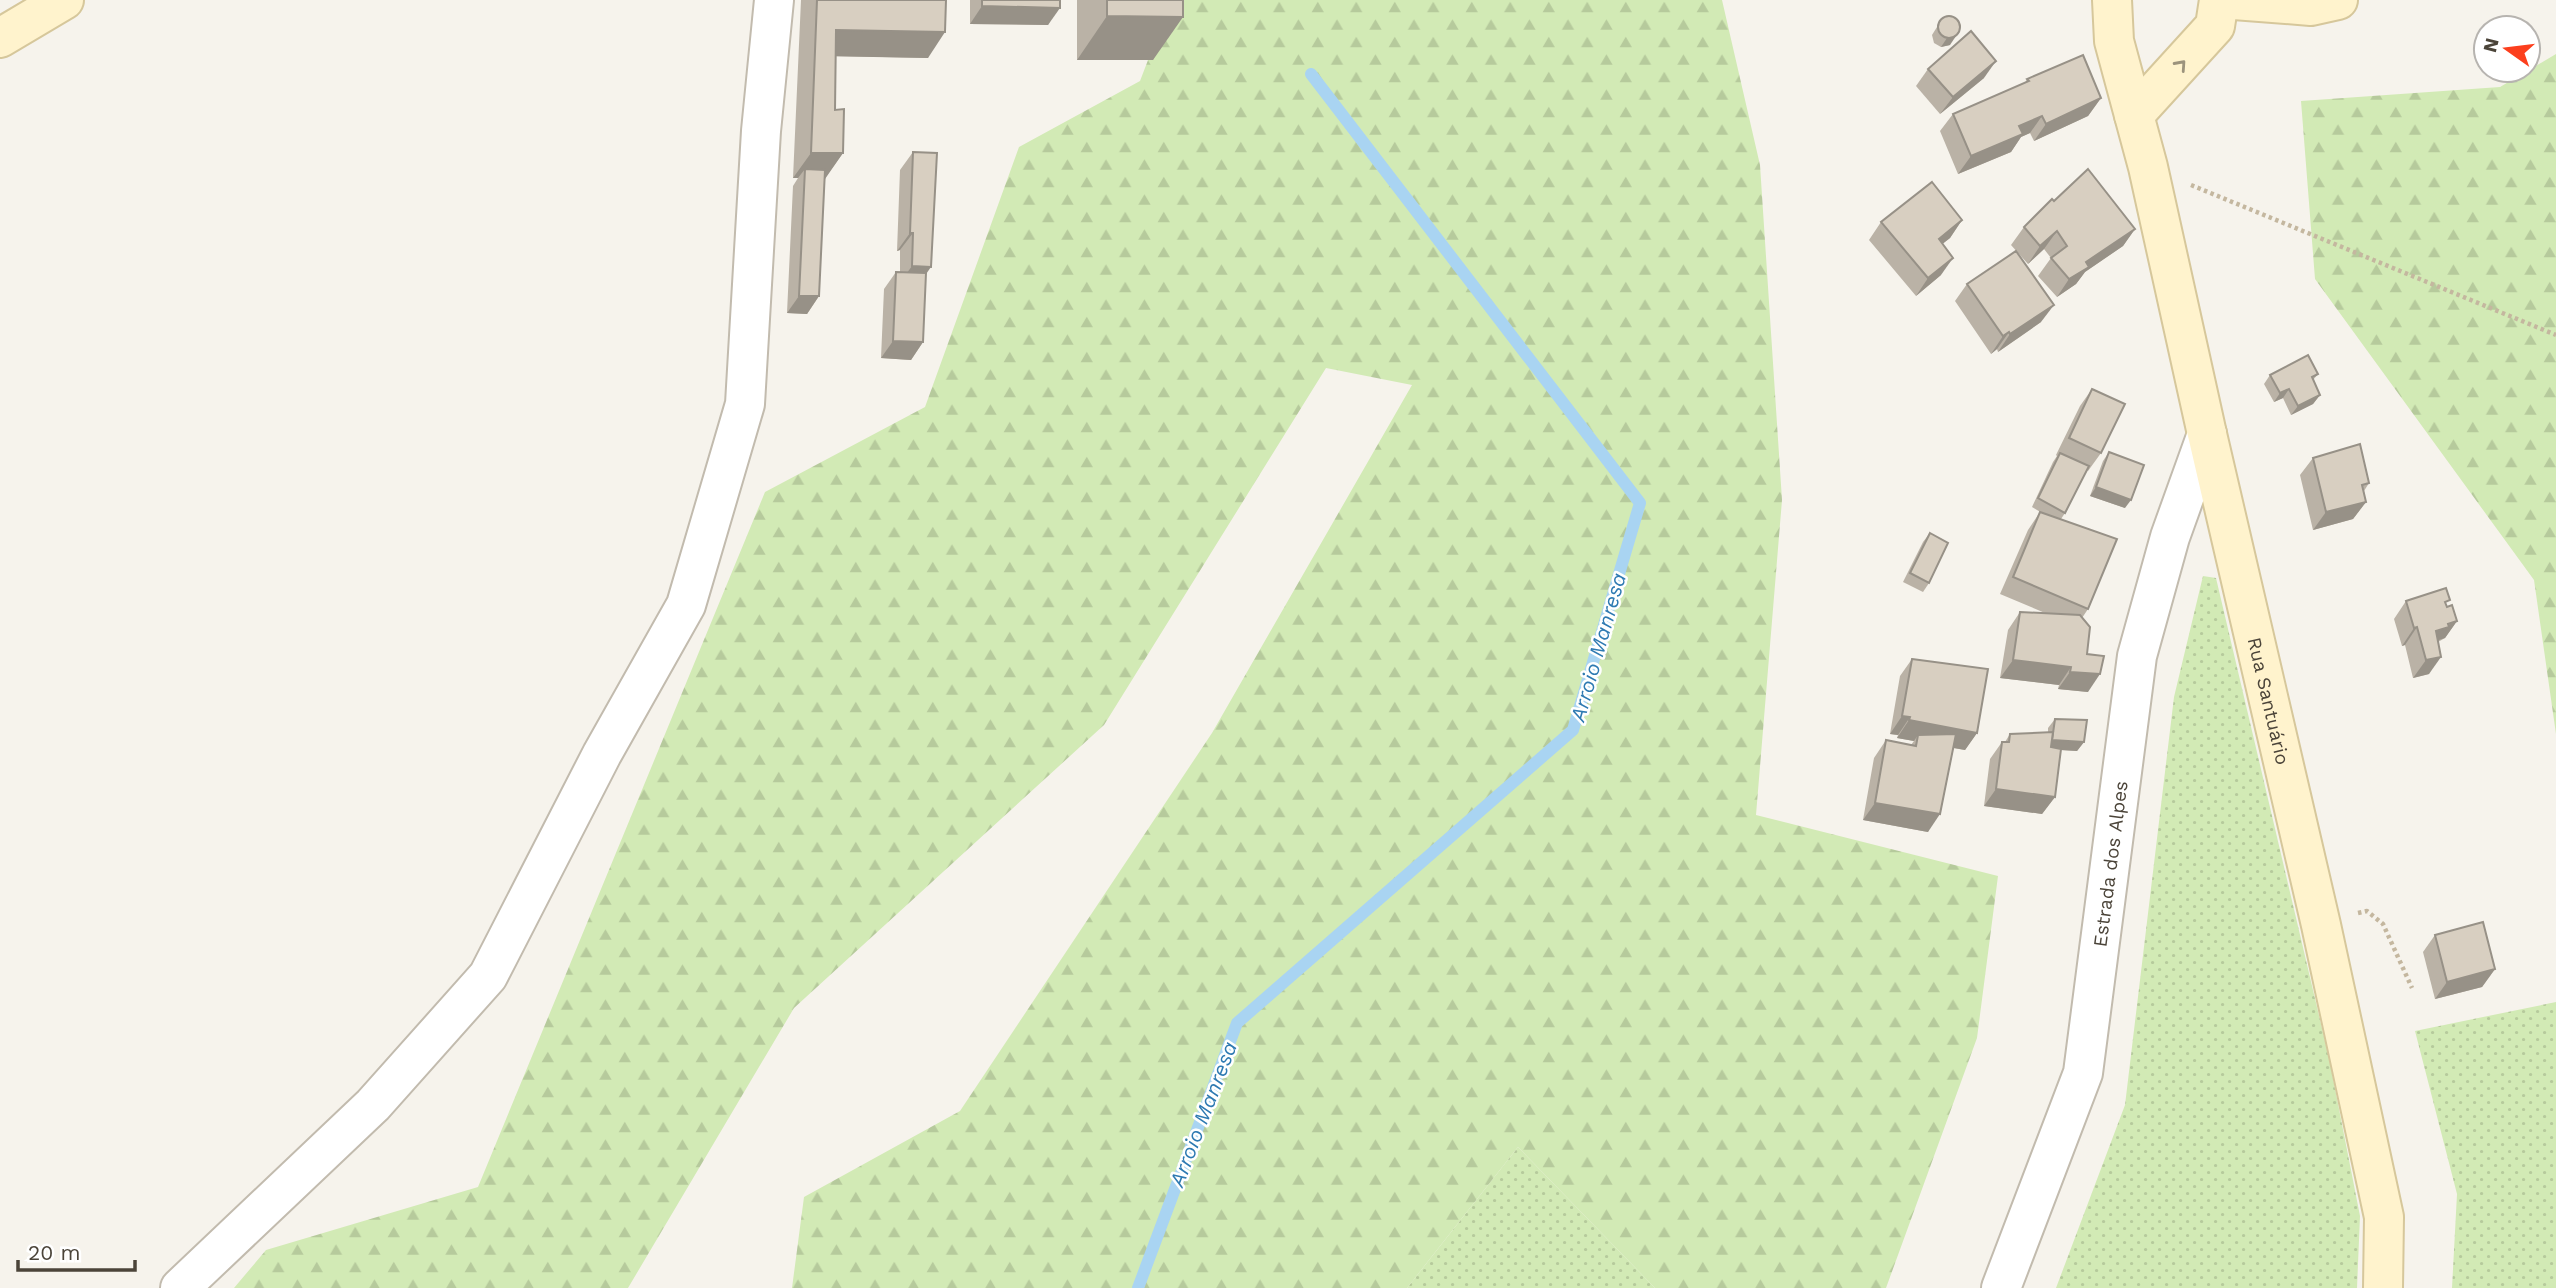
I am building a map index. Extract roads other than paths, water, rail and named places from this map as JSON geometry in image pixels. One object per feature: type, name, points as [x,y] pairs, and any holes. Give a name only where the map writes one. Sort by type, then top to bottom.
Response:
[{"type":"street","points":[[0,38],[64,0]]},
{"type":"street","points":[[180,1288],[373,1105],[488,976],[602,754],[686,605],[745,404],[761,131],[774,0]]},
{"type":"street","name":"Rua Santuário","points":[[2112,0],[2114,41],[2148,167],[2321,925],[2384,1217],[2383,1288]]},
{"type":"street","points":[[2134,115],[2215,26],[2219,0]]},
{"type":"street","points":[[2234,0],[2311,6],[2338,0]]},
{"type":"street","name":"Estrada dos Alpes","points":[[2001,1288],[2083,1073],[2137,656],[2170,537],[2207,434]]},
{"type":"waterway","name":"Arroio Manresa","points":[[1138,1288],[1237,1023],[1573,730],[1640,503],[1311,74]]}]
